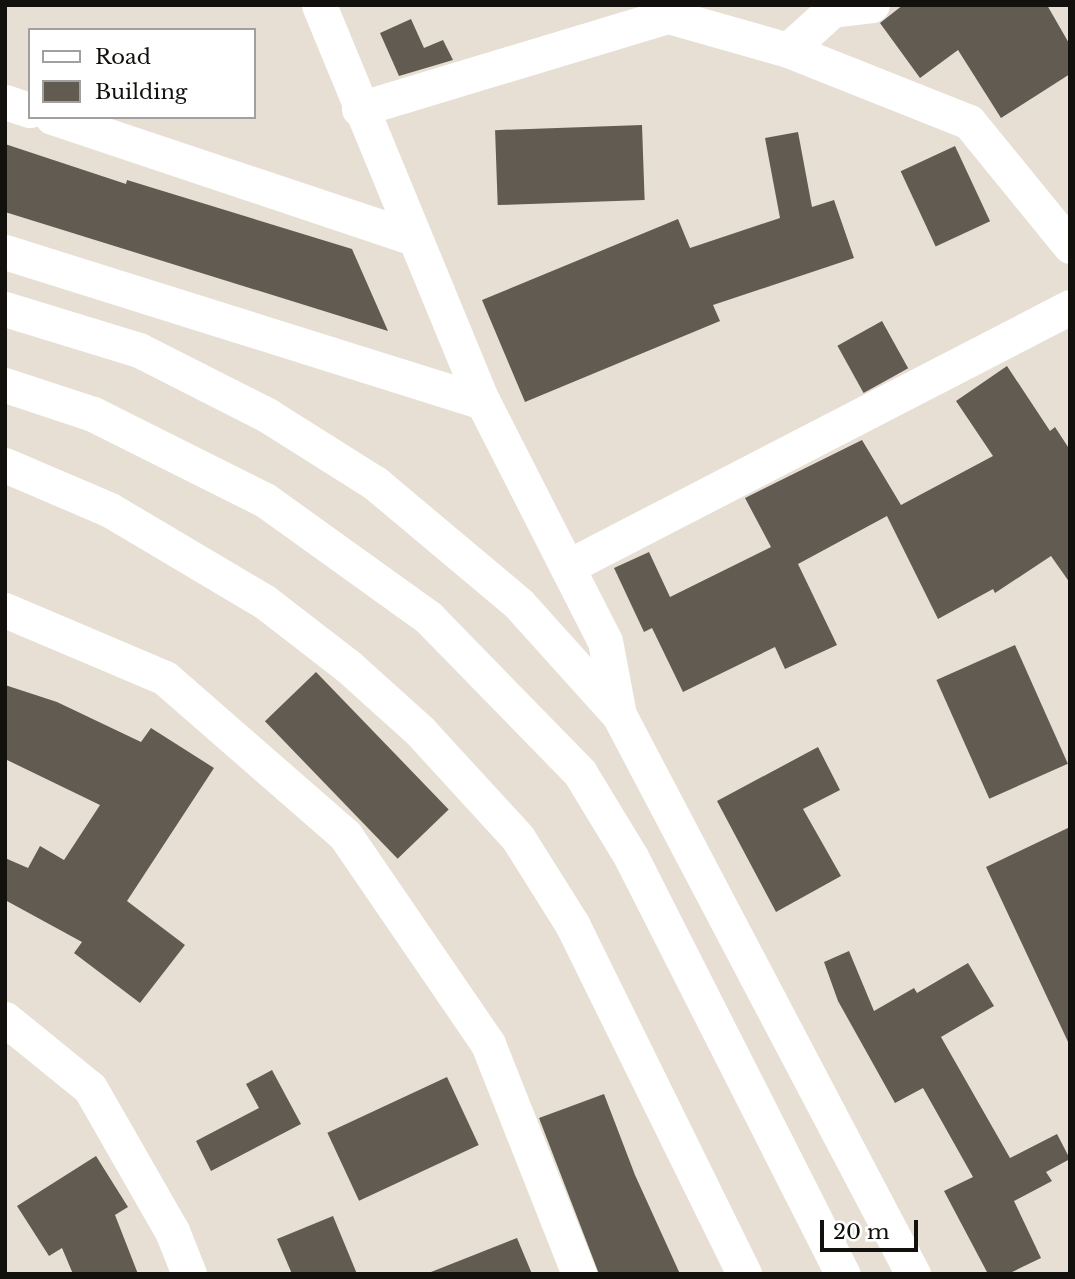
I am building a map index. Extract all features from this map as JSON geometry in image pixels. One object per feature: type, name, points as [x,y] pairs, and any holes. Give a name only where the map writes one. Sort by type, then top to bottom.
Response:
[{"type":"street","points":[[319,5],[359,109],[483,402],[605,640],[619,715]]},
{"type":"street","points":[[788,50],[832,10],[872,5]]},
{"type":"street","points":[[359,109],[668,16],[788,50],[969,122],[1070,246]]},
{"type":"street","points":[[5,102],[28,109]]},
{"type":"street","points":[[58,119],[414,238]]},
{"type":"street","points":[[5,252],[483,402]]},
{"type":"street","points":[[567,567],[1070,307]]},
{"type":"street","points":[[5,309],[139,350],[267,415],[375,483],[519,604],[619,715],[913,1274]]},
{"type":"street","points":[[5,385],[93,414],[265,500],[428,617],[580,773],[631,857],[844,1274]]},
{"type":"street","points":[[5,465],[110,510],[265,603],[349,667],[420,731],[518,838],[572,925],[744,1274]]},
{"type":"street","points":[[5,610],[165,678],[345,835],[488,1044],[579,1274]]},
{"type":"street","points":[[5,1019],[90,1088],[172,1231],[189,1274]]},
{"type":"building","points":[[903,5],[1047,5],[1070,45],[1070,74],[1001,118],[958,50],[920,78],[880,23]]},
{"type":"building","points":[[411,19],[424,48],[443,40],[453,60],[399,76],[380,33]]},
{"type":"building","points":[[642,125],[645,200],[498,205],[495,130]]},
{"type":"building","points":[[798,132],[812,207],[834,200],[854,258],[713,305],[720,321],[525,402],[482,300],[678,219],[690,248],[780,218],[765,138]]},
{"type":"building","points":[[5,144],[126,184],[127,180],[352,249],[388,331],[5,212]]},
{"type":"building","points":[[955,146],[990,221],[936,247],[901,171]]},
{"type":"building","points":[[882,321],[908,368],[864,393],[837,346]]},
{"type":"building","points":[[1007,366],[1050,431],[1055,427],[1070,450],[1070,583],[1051,556],[995,593],[993,589],[938,619],[887,516],[798,564],[837,645],[785,669],[775,647],[683,692],[652,628],[644,632],[614,568],[649,552],[670,597],[771,547],[745,498],[862,440],[901,505],[993,456],[956,401]]},
{"type":"building","points":[[1015,645],[1068,764],[989,799],[936,680]]},
{"type":"building","points":[[316,672],[449,809],[398,859],[265,721]]},
{"type":"building","points":[[5,685],[57,702],[141,742],[151,728],[214,768],[127,901],[185,945],[140,1003],[74,953],[82,942],[5,900],[5,858],[28,868],[40,846],[64,860],[100,805],[5,759]]},
{"type":"building","points":[[818,747],[840,790],[803,809],[841,876],[776,912],[717,801]]},
{"type":"building","points":[[1070,827],[1070,1046],[986,867]]},
{"type":"building","points":[[849,951],[874,1011],[914,988],[917,993],[968,963],[994,1006],[941,1037],[1010,1158],[1057,1134],[1070,1159],[1046,1172],[1052,1181],[1014,1201],[1041,1258],[1008,1274],[988,1274],[944,1191],[973,1177],[923,1088],[895,1103],[838,1001],[824,962]]},
{"type":"building","points":[[272,1070],[301,1124],[211,1171],[196,1141],[259,1108],[246,1084]]},
{"type":"building","points":[[447,1077],[479,1145],[359,1201],[327,1133]]},
{"type":"building","points":[[604,1094],[635,1175],[680,1274],[599,1274],[539,1118]]},
{"type":"building","points":[[96,1156],[128,1207],[115,1215],[138,1274],[73,1274],[62,1248],[49,1256],[17,1206]]},
{"type":"building","points":[[333,1216],[357,1274],[292,1274],[277,1239]]},
{"type":"building","points":[[517,1238],[532,1274],[431,1274],[431,1272]]}]
